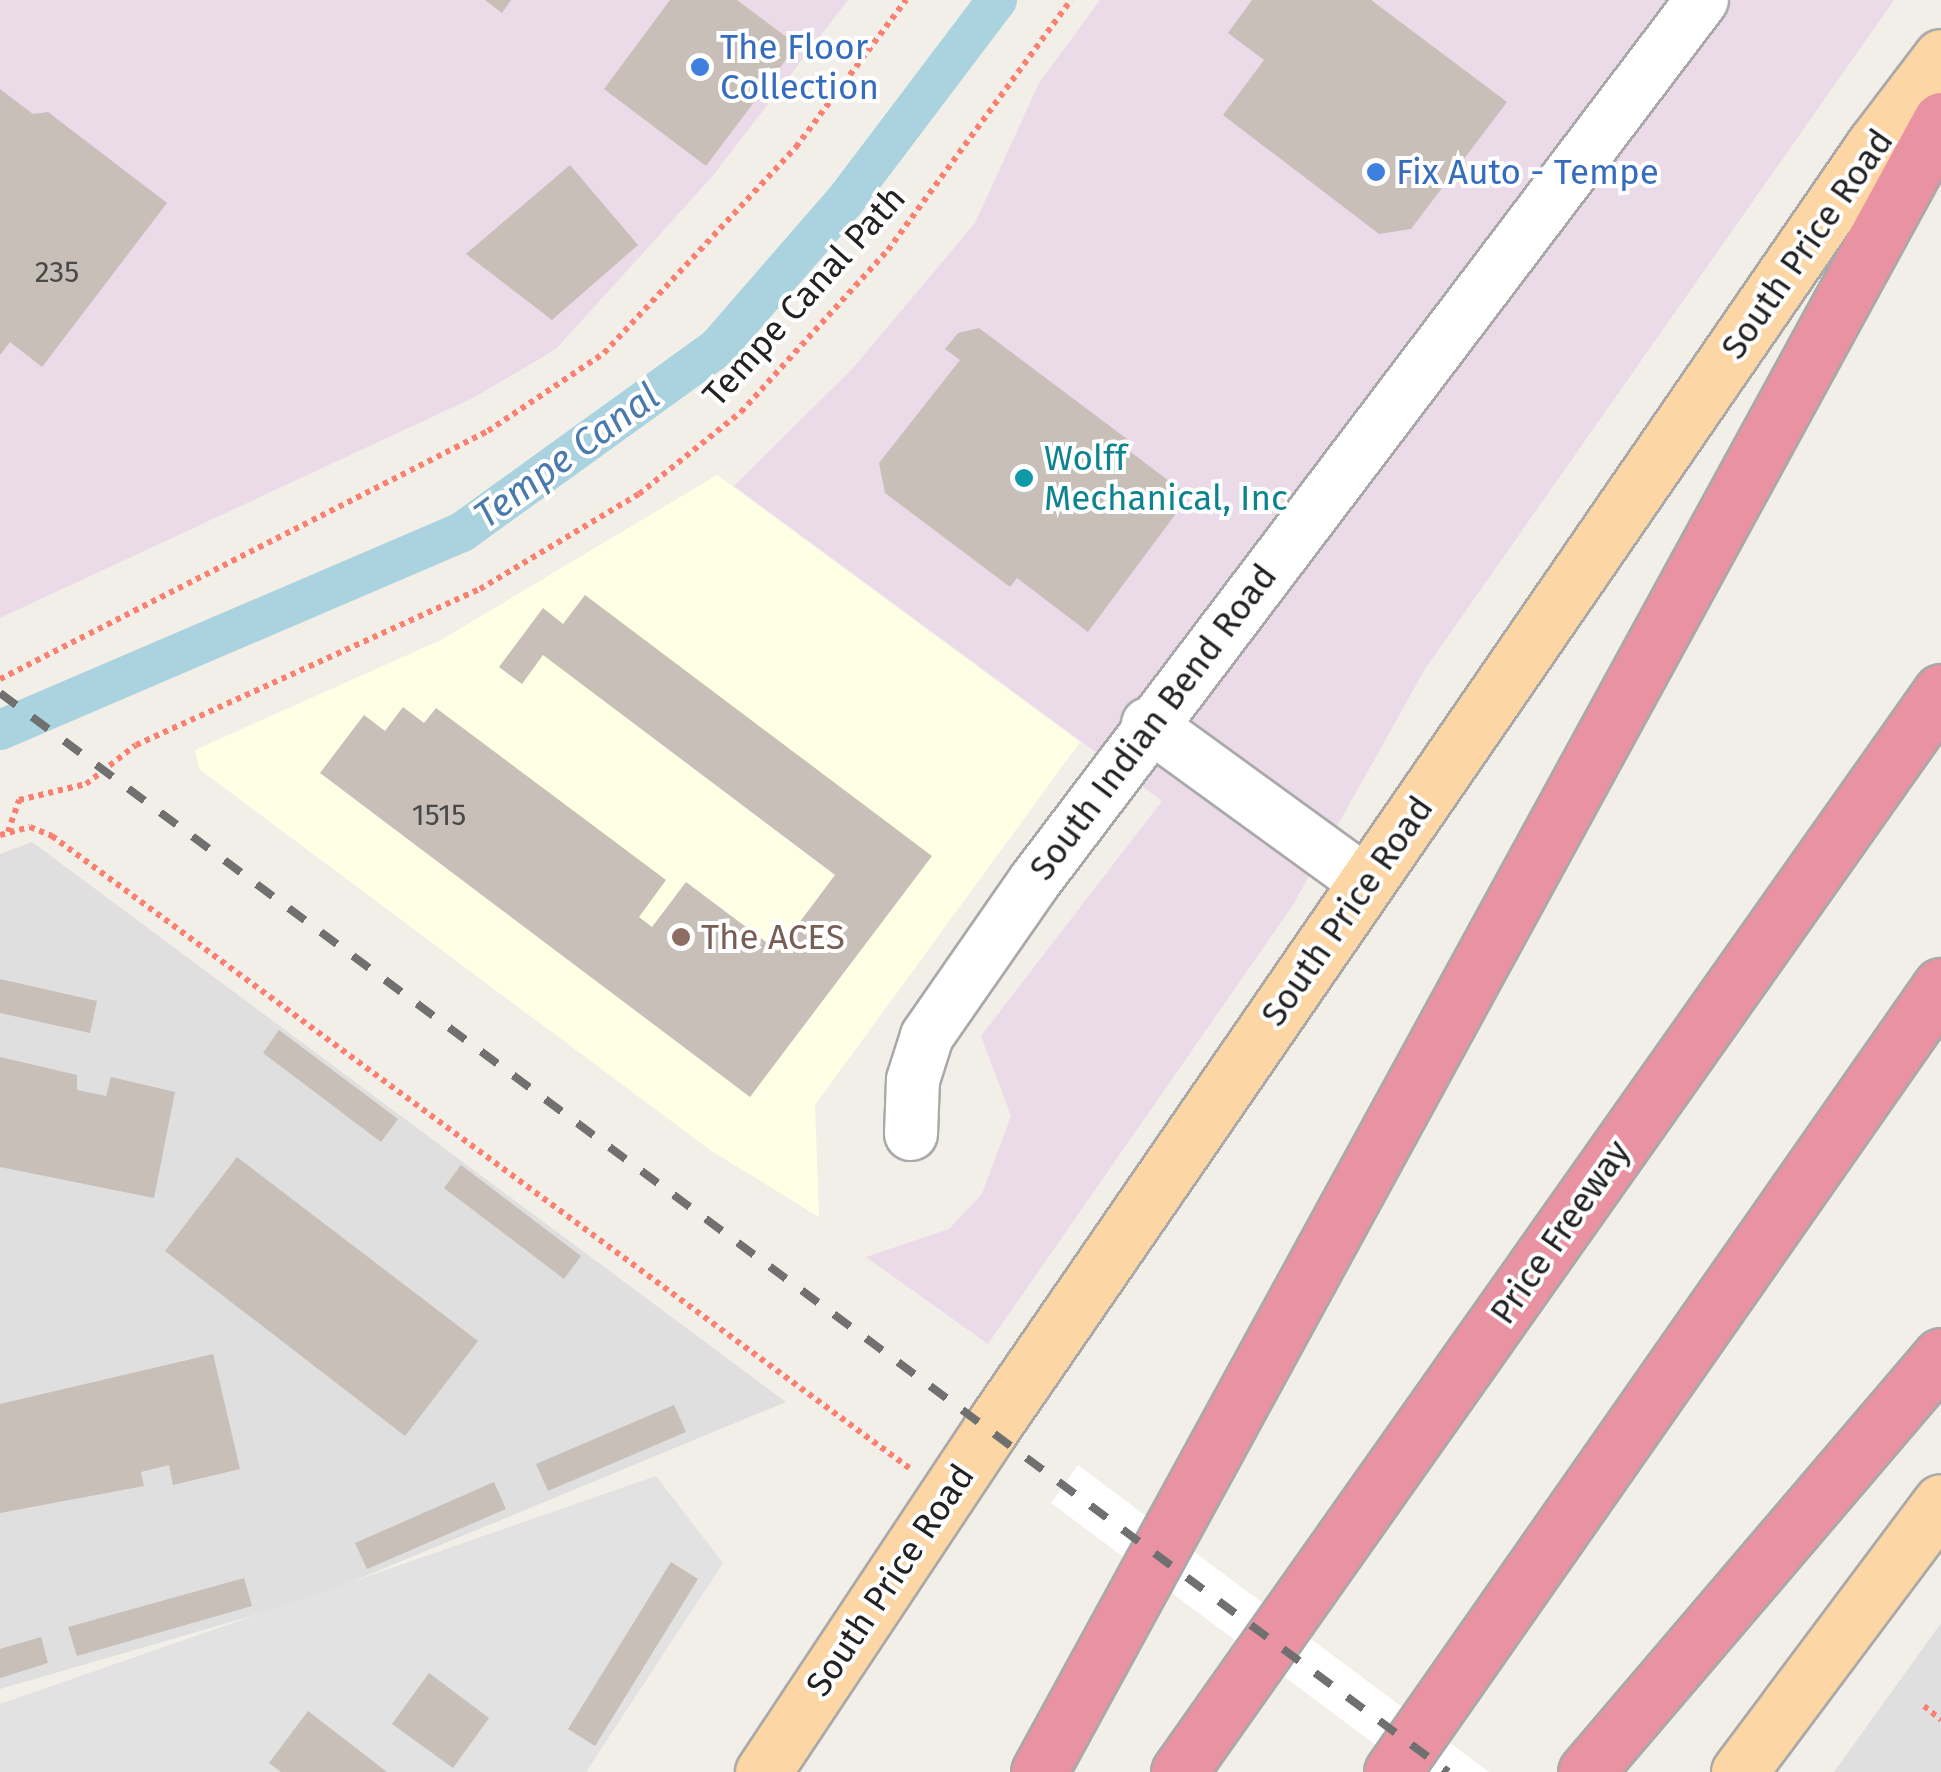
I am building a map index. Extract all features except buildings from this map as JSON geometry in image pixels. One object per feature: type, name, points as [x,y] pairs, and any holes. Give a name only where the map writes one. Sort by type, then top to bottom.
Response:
[{"type":"highway","points":[[1040,1772],[1941,120]]},
{"type":"highway","name":"Price Freeway","points":[[1179,1772],[1941,692]]},
{"type":"highway","points":[[1392,1772],[1941,986]]},
{"type":"highway","points":[[1586,1772],[1941,1356]]},
{"type":"main road","name":"South Price Road","points":[[763,1772],[947,1495],[1367,883],[1941,57]]},
{"type":"main road","points":[[1739,1772],[1941,1502]]},
{"type":"street","name":"South Indian Bend Road","points":[[911,1134],[913,1080],[927,1036],[1148,724],[1702,0]]},
{"type":"street","points":[[1148,724],[1367,883]]},
{"type":"path","points":[[0,679],[488,431],[604,354],[796,147],[906,0]]},
{"type":"path","name":"Tempe Canal Path","points":[[4,833],[20,800],[86,784],[136,745],[480,590],[639,494],[741,412],[888,250],[1071,0]]},
{"type":"path","points":[[4,833],[30,828],[52,836],[947,1495]]},
{"type":"path","points":[[1924,1706],[1941,1720]]},
{"type":"shaded area","points":[[0,0],[848,0],[711,178],[556,349],[475,397],[0,618]]},
{"type":"shaded area","points":[[1100,0],[1894,0],[1425,669],[1293,905],[988,1344],[866,1257],[949,1229],[982,1194],[1011,1116],[981,1036],[1162,801],[734,486],[853,368],[975,223],[1039,83]]},
{"type":"shaded area","name":"The ACES","points":[[717,475],[1080,742],[815,1105],[819,1217],[710,1150],[199,769],[195,750],[441,640]]},
{"type":"shaded area","points":[[32,842],[786,1402],[310,1599],[0,1689],[0,854]]},
{"type":"shaded area","points":[[656,1476],[723,1563],[586,1772],[0,1772],[0,1704]]},
{"type":"shaded area","points":[[1941,1623],[1941,1772],[1834,1772]]},
{"type":"pier","points":[[1078,1465],[1489,1772],[1412,1772],[1051,1503]]},
{"type":"waterway","name":"Tempe Canal","points":[[0,730],[462,532],[717,348],[845,201],[997,0]]},
{"type":"railway","points":[[0,693],[1448,1772]]},
{"type":"place","name":"The Floor Collection","points":[[700,67]]},
{"type":"place","name":"Fix Auto - Tempe","points":[[1376,172]]},
{"type":"place","name":"Wolff Mechanical, Inc","points":[[1024,478]]},
{"type":"place","name":"The ACES","points":[[681,937]]}]
